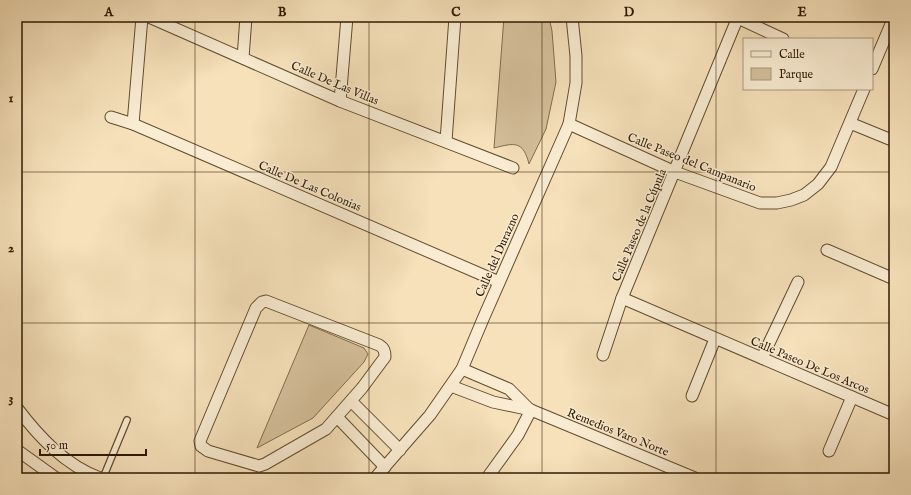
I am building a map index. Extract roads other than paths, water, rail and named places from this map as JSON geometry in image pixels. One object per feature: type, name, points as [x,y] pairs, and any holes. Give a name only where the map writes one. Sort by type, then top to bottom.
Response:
[{"type":"street","points":[[133,124],[142,17]]},
{"type":"street","name":"Calle De Las Villas","points":[[149,17],[340,101],[513,168]]},
{"type":"street","points":[[243,58],[246,17]]},
{"type":"street","points":[[340,101],[347,17]]},
{"type":"street","points":[[446,141],[455,17]]},
{"type":"street","name":"Calle del Durazno","points":[[375,478],[430,415],[462,369],[569,124],[576,83],[576,56],[572,17]]},
{"type":"street","points":[[873,68],[894,17]]},
{"type":"street","points":[[738,18],[781,38]]},
{"type":"street","name":"Calle Paseo de la Cúpula","points":[[603,355],[622,298],[738,18]]},
{"type":"street","name":"Calle Paseo del Campanario","points":[[569,124],[675,172],[760,203],[776,204],[804,195],[818,184],[831,167],[864,90]]},
{"type":"street","name":"Calle De Las Colonias","points":[[111,117],[133,124],[499,282]]},
{"type":"street","points":[[850,123],[894,141]]},
{"type":"street","points":[[827,250],[894,279]]},
{"type":"street","points":[[762,358],[798,282]]},
{"type":"street","name":"Calle Paseo De Los Arcos","points":[[622,298],[894,415]]},
{"type":"street","points":[[262,302],[270,302],[379,345],[386,352],[386,357],[383,361],[337,417],[326,429],[262,465],[256,466],[208,451],[201,446],[200,441],[256,308],[262,302]]},
{"type":"street","points":[[692,396],[715,339]]},
{"type":"street","name":"Remedios Varo Norte","points":[[462,369],[509,389],[531,410]]},
{"type":"street","name":"Remedios Varo Norte","points":[[451,386],[493,402],[531,410],[680,476],[695,478]]},
{"type":"street","points":[[829,450],[852,397]]},
{"type":"street","points":[[351,401],[400,450]]},
{"type":"street","points":[[17,408],[32,428],[52,448],[88,473],[101,478]]},
{"type":"street","points":[[487,478],[518,435],[531,410]]},
{"type":"street","points":[[337,417],[385,467]]},
{"type":"street","points":[[17,450],[56,478]]},
{"type":"lane","points":[[101,478],[127,420]]}]
